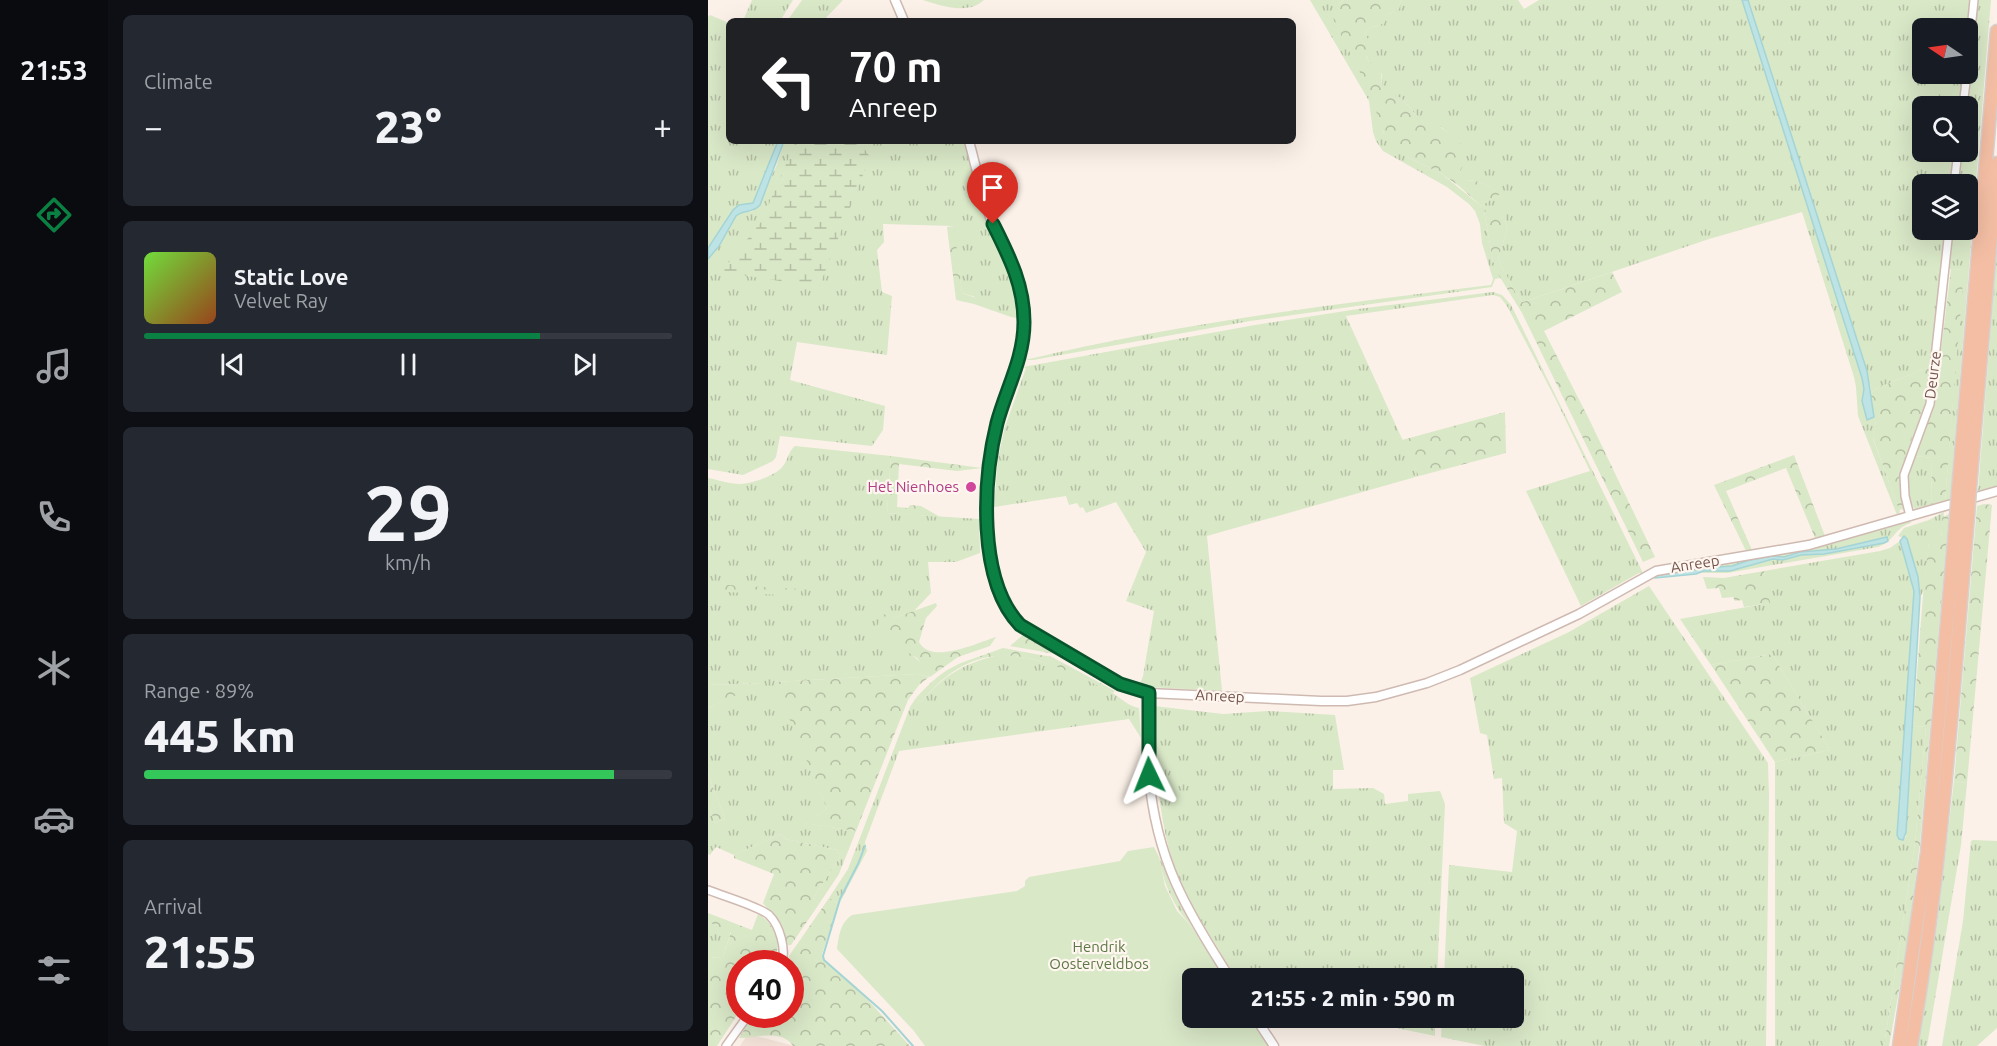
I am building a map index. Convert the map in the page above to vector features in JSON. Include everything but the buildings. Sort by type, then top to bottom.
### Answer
[{"type":"highway","points":[[1911,1046],[1938,854],[1997,32]]},
{"type":"highway","points":[[1964,490],[1997,163]]},
{"type":"highway","points":[[1899,1046],[1930,833],[1962,517]]},
{"type":"street","points":[[895,0],[903,18]]},
{"type":"street","points":[[1972,18],[1974,0]]},
{"type":"street","name":"Anreep","points":[[970,144],[988,211],[1016,270],[1023,304],[1023,341],[1016,373],[998,423],[987,497],[987,537],[997,586],[1008,613],[1020,625],[1120,684],[1149,693],[1321,701],[1347,701],[1389,695],[1460,670],[1579,614],[1656,571],[1809,545],[1997,491]]},
{"type":"street","name":"Deurze","points":[[1910,516],[1905,496],[1904,476],[1930,404],[1948,240]]},
{"type":"street","points":[[1149,693],[1149,775],[1154,812],[1164,855],[1192,920],[1223,968]]},
{"type":"street","points":[[708,890],[769,915],[780,936],[784,950]]},
{"type":"street","points":[[726,1046],[739,1028]]},
{"type":"street","points":[[1262,1028],[1274,1046]]},
{"type":"shaded area","points":[[748,1034],[791,1045],[793,1046],[740,1046]]},
{"type":"green space","points":[[752,0],[793,0],[782,18],[744,18]]},
{"type":"green space","points":[[802,0],[843,0],[826,18],[789,18]]},
{"type":"green space","points":[[923,0],[984,0],[978,5],[955,8]]},
{"type":"green space","points":[[1310,0],[1344,0],[1338,6],[1378,109],[1383,132],[1407,157],[1442,174],[1481,206],[1499,194],[1488,186],[1462,177],[1460,172],[1463,148],[1450,134],[1426,116],[1417,116],[1401,98],[1385,94],[1382,89],[1382,74],[1369,62],[1366,55],[1370,48],[1365,33],[1368,29],[1380,25],[1386,15],[1399,9],[1401,0],[1518,0],[1524,9],[1539,0],[1742,0],[1862,378],[1864,389],[1862,401],[1867,420],[1874,417],[1876,426],[1873,439],[1900,512],[1897,515],[1858,416],[1854,377],[1802,212],[1709,239],[1523,302],[1498,259],[1507,230],[1505,219],[1484,211],[1493,261],[1501,278],[1495,279],[1492,287],[1250,321],[1025,360],[1198,325],[1315,307],[1491,285],[1493,279],[1475,211],[1447,187],[1383,151],[1373,132],[1369,101]]},
{"type":"green space","points":[[1344,0],[1401,0],[1399,9],[1386,15],[1385,23],[1368,29],[1365,33],[1367,38],[1372,40],[1373,46],[1366,56],[1369,62],[1381,67],[1382,89],[1385,93],[1401,98],[1417,116],[1435,119],[1440,123],[1440,127],[1458,136],[1466,155],[1460,172],[1466,180],[1476,181],[1500,194],[1481,206],[1442,174],[1407,157],[1390,145],[1379,123],[1374,100],[1334,21],[1333,16]]},
{"type":"green space","points":[[1748,0],[1972,0],[1969,18],[1912,18],[1912,84],[1963,84],[1961,96],[1912,96],[1912,162],[1955,162],[1953,174],[1912,174],[1912,240],[1946,240],[1928,404],[1910,451],[1903,511],[1899,476],[1929,367],[1875,389],[1871,393]]},
{"type":"green space","points":[[1978,0],[1991,0],[1978,159],[1978,96],[1967,96],[1968,84],[1978,84],[1978,18],[1976,18]]},
{"type":"green space","points":[[710,15],[726,22],[726,144],[777,144],[753,203],[739,205],[733,210],[708,248],[708,17]]},
{"type":"green space","points":[[783,144],[967,144],[1016,285],[1019,316],[1011,317],[974,304],[975,297],[962,293],[953,226],[883,224],[884,242],[877,250],[882,292],[892,296],[887,355],[797,342],[790,380],[885,406],[883,430],[872,446],[780,436],[776,457],[773,461],[743,475],[708,469],[708,259],[719,246],[736,216],[739,213],[753,211],[776,167]]},
{"type":"green space","points":[[795,144],[861,144],[870,157],[819,287],[721,272],[761,222]]},
{"type":"green space","points":[[1960,162],[1978,162],[1977,174],[1958,174]]},
{"type":"green space","points":[[1502,201],[1507,230],[1498,259],[1523,302],[1612,272],[1622,292],[1544,331],[1655,557],[1643,562],[1522,313],[1498,274],[1493,261],[1484,211]]},
{"type":"green space","points":[[954,226],[962,293],[976,298],[974,304],[956,300],[947,227]]},
{"type":"green space","points":[[1952,240],[1971,240],[1950,500],[1945,501],[1963,270],[1948,269]]},
{"type":"green space","points":[[1997,247],[1997,486],[1978,491]]},
{"type":"green space","points":[[1951,269],[1964,270],[1945,500],[1950,500],[1949,510],[1944,512],[1944,501],[1931,505],[1932,458],[1914,456],[1934,407]]},
{"type":"green space","points":[[1493,292],[1502,295],[1511,305],[1642,571],[1581,606],[1526,491],[1590,471],[1507,306],[1500,297],[1493,295],[1346,316],[1419,476],[1207,536],[1222,691],[1148,687],[1140,684],[1154,611],[1126,601],[1146,552],[1116,502],[1086,513],[1077,503],[1069,505],[1066,496],[994,507],[998,458],[1005,427],[1026,368],[1023,367],[1255,325]]},
{"type":"green space","points":[[1929,367],[1925,405],[1902,466],[1900,478],[1903,509],[1899,510],[1873,438],[1876,426],[1870,402],[1871,393],[1875,389]]},
{"type":"green space","points":[[1505,412],[1506,453],[1419,476],[1402,440]]},
{"type":"green space","points":[[795,446],[891,456],[887,513],[979,519],[980,553],[956,562],[928,562],[931,593],[914,611],[894,618],[909,652],[924,666],[930,677],[917,674],[775,682],[827,809],[805,823],[856,831],[839,874],[819,904],[813,898],[840,857],[837,850],[783,838],[781,834],[734,855],[716,847],[710,855],[708,854],[708,804],[715,823],[725,819],[708,774],[708,708],[761,683],[708,685],[708,478],[740,484],[763,478],[780,470]]},
{"type":"green space","points":[[1794,455],[1825,536],[1815,538],[1786,468],[1726,491],[1752,550],[1746,551],[1714,485]]},
{"type":"green space","points":[[891,456],[982,468],[957,471],[899,464],[897,507],[921,506],[940,517],[887,513]]},
{"type":"green space","points":[[1914,456],[1932,458],[1931,505],[1915,509],[1907,491]]},
{"type":"green space","points":[[1992,505],[1967,783],[1954,781],[1977,506]]},
{"type":"green space","points":[[1944,512],[1941,538],[1929,542],[1924,590],[1920,597],[1918,577],[1907,539],[1898,536],[1904,528],[1929,520]]},
{"type":"green space","points":[[1949,514],[1920,843],[1907,947],[1889,1046],[1884,1046],[1915,843],[1926,727],[1913,726],[1929,541],[1941,538],[1943,517]]},
{"type":"green space","points":[[1910,520],[1911,523],[1901,528],[1878,547],[1727,573],[1703,573],[1699,567],[1830,544]]},
{"type":"green space","points":[[1900,541],[1914,591],[1898,835],[1901,840],[1906,837],[1913,726],[1926,727],[1915,843],[1884,1046],[1775,1046],[1775,762],[1830,750],[1772,654],[1711,665],[1680,619],[1769,603],[1764,571],[1880,551]]},
{"type":"green space","points":[[1764,571],[1770,603],[1744,607],[1742,600],[1735,601],[1733,597],[1722,598],[1719,588],[1707,589],[1703,577],[1724,578]]},
{"type":"green space","points":[[708,584],[801,589],[801,596],[708,591]]},
{"type":"green space","points":[[1649,586],[1768,763],[1766,1046],[1484,1046],[1441,1037],[1441,1028],[1524,1028],[1524,968],[1444,968],[1449,865],[1512,872],[1517,831],[1504,823],[1502,778],[1494,779],[1487,735],[1480,733],[1470,678],[1569,632]]},
{"type":"green space","points":[[936,603],[937,606],[926,618],[919,642],[925,649],[944,652],[996,637],[990,646],[958,657],[930,677],[917,658],[874,632],[883,614],[894,618]]},
{"type":"green space","points":[[1024,634],[1055,654],[1010,646]]},
{"type":"green space","points":[[1003,648],[1052,657],[1115,691],[1113,693],[1061,668],[1036,660],[1012,656],[989,657],[966,664],[944,679],[921,702],[916,698],[937,677],[947,671],[965,661]]},
{"type":"green space","points":[[1772,654],[1830,750],[1775,762],[1711,665]]},
{"type":"green space","points":[[999,655],[1028,658],[1071,672],[1139,708],[1141,738],[1129,719],[899,751],[865,842],[867,851],[839,904],[829,898],[848,869],[910,707],[916,698],[921,702],[938,684],[965,666]]},
{"type":"green space","points":[[917,674],[929,677],[919,685],[908,700],[856,831],[804,823],[827,809],[774,682]]},
{"type":"green space","points":[[763,683],[708,708],[708,685]]},
{"type":"green space","points":[[1154,706],[1223,714],[1268,711],[1335,715],[1344,770],[1333,770],[1333,789],[1373,788],[1384,794],[1385,804],[1408,801],[1408,794],[1440,791],[1445,804],[1437,968],[1230,968],[1186,897],[1169,851],[1160,803]]},
{"type":"green space","points":[[708,774],[725,819],[715,823],[708,804]]},
{"type":"green space","points":[[1954,781],[1967,783],[1961,845],[1927,1046],[1917,1046],[1937,925]]},
{"type":"green space","points":[[781,834],[783,838],[790,840],[837,850],[840,857],[813,898],[819,904],[791,945],[788,945],[777,921],[763,903],[774,874],[734,858],[734,855]]},
{"type":"green space","points":[[1971,841],[1997,841],[1997,1028],[1977,1046],[1942,1046],[1963,921]]},
{"type":"green space","name":"Hendrik Oosterveldbos","points":[[1154,847],[1159,857],[1165,886],[1177,911],[1192,927],[1219,968],[1182,968],[1182,1028],[1257,1028],[1268,1046],[925,1046],[914,1031],[837,949],[839,935],[852,915],[1017,891],[1025,886],[1025,881],[1029,877],[1120,861],[1128,851]]},
{"type":"green space","points":[[1159,857],[1192,927],[1170,895]]},
{"type":"green space","points":[[829,898],[839,904],[822,954],[823,959],[856,987],[910,1046],[793,1046],[776,1036],[739,1038],[745,1028],[804,1028],[804,950],[793,950]]},
{"type":"green space","points":[[708,913],[752,930],[758,914],[769,923],[777,942],[777,950],[726,950],[726,1028],[729,1028],[717,1046],[708,1046],[708,958],[723,957],[731,932],[708,922]]},
{"type":"green space","points":[[708,922],[731,931],[723,957],[708,958]]},
{"type":"green space","points":[[1397,1028],[1435,1028],[1435,1036]]},
{"type":"water","points":[[1742,0],[1748,0],[1867,371],[1874,417],[1867,420],[1862,401],[1864,389],[1862,378]]},
{"type":"water","points":[[777,144],[783,144],[760,205],[754,210],[736,216],[719,246],[708,259],[708,248],[733,210],[739,205],[753,203]]},
{"type":"water","points":[[1904,536],[1907,539],[1918,577],[1920,597],[1906,832],[1903,840],[1897,835],[1914,591],[1900,541]]},
{"type":"water","points":[[1887,537],[1888,541],[1884,543],[1824,554],[1801,555],[1783,560],[1773,559],[1730,571],[1704,571],[1696,574],[1655,578],[1652,576],[1732,566],[1750,560],[1773,556],[1784,557],[1800,552],[1836,549]]},
{"type":"waterway","points":[[865,846],[840,899],[823,956],[824,960],[882,1011],[913,1046]]},
{"type":"place","name":"Het Nienhoes","points":[[971,487]]},
{"type":"route","points":[[993,224],[1016,270],[1023,304],[1024,323],[1019,362],[998,423],[987,497],[987,537],[997,586],[1008,613],[1020,625],[1120,684],[1149,693],[1149,775]]}]
